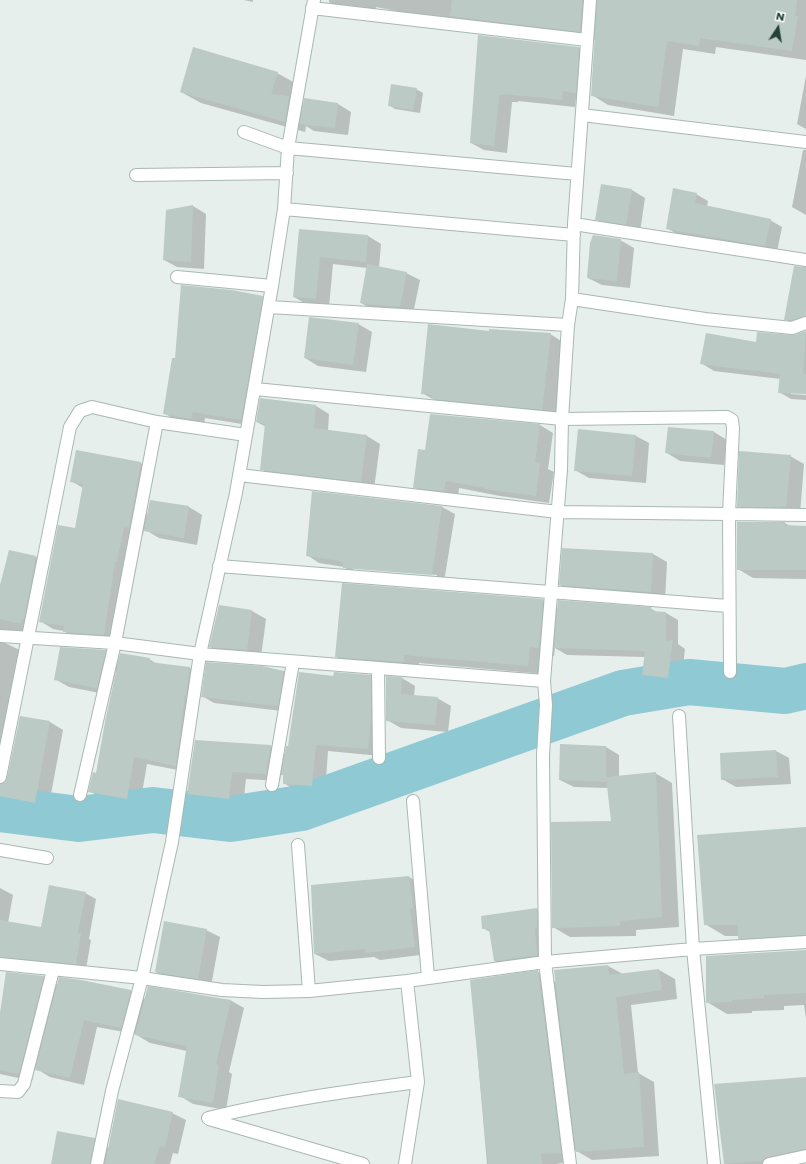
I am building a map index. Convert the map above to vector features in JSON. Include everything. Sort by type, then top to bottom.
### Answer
[{"type":"street","points":[[570,1164],[545,962],[544,756],[546,705],[544,681],[558,512],[568,325],[572,299],[577,174],[590,0]]},
{"type":"street","points":[[96,1164],[112,1091],[142,978],[172,842],[200,654],[239,475],[269,307],[284,209],[288,148],[313,4],[587,40]]},
{"type":"street","points":[[582,116],[806,142]]},
{"type":"street","points":[[244,132],[288,148],[577,174]]},
{"type":"street","points":[[136,175],[287,173]]},
{"type":"street","points":[[284,209],[574,229],[806,260]]},
{"type":"street","points":[[176,277],[272,286]]},
{"type":"street","points":[[572,299],[705,319],[792,328],[806,323]]},
{"type":"street","points":[[269,307],[568,325]]},
{"type":"street","points":[[255,389],[562,419],[727,417],[732,420],[733,428],[729,514],[728,606],[730,672]]},
{"type":"street","points":[[0,777],[70,427],[80,411],[92,407],[157,422],[246,435]]},
{"type":"street","points":[[80,795],[115,643],[157,422]]},
{"type":"street","points":[[239,475],[558,512],[806,515]]},
{"type":"street","points":[[219,566],[728,606]]},
{"type":"street","points":[[0,636],[115,643],[200,654],[544,681]]},
{"type":"street","points":[[272,785],[293,662]]},
{"type":"street","points":[[378,669],[379,758]]},
{"type":"street","points":[[680,716],[693,949],[714,1164]]},
{"type":"street","points":[[413,801],[428,977]]},
{"type":"street","points":[[298,845],[309,991]]},
{"type":"street","points":[[0,850],[47,858]]},
{"type":"street","points":[[0,964],[142,978],[222,990],[264,992],[309,991],[407,981],[545,962],[693,949],[806,942]]},
{"type":"street","points":[[0,1091],[18,1092],[24,1084],[53,970]]},
{"type":"street","points":[[405,1164],[418,1082],[407,981]]},
{"type":"street","points":[[363,1164],[208,1118],[245,1109],[312,1097],[418,1082]]},
{"type":"street","points":[[769,1164],[806,1156]]},
{"type":"building","points":[[452,0],[582,0],[580,32],[450,16]]},
{"type":"building","points":[[597,0],[797,0],[795,16],[798,16],[792,51],[700,38],[699,46],[667,41],[658,107],[591,96]]},
{"type":"building","points":[[478,35],[579,47],[576,93],[563,91],[562,100],[505,94],[499,95],[494,146],[470,143]]},
{"type":"building","points":[[193,47],[278,72],[271,94],[289,96],[285,122],[180,92]]},
{"type":"building","points":[[391,84],[417,88],[413,110],[388,106]]},
{"type":"building","points":[[304,98],[338,103],[335,128],[300,124]]},
{"type":"building","points":[[601,184],[632,189],[626,225],[595,220]]},
{"type":"building","points":[[673,188],[697,193],[695,203],[771,219],[765,246],[666,229]]},
{"type":"building","points":[[193,205],[191,262],[163,260],[166,210]]},
{"type":"building","points":[[299,229],[368,235],[366,262],[320,257],[316,299],[293,297]]},
{"type":"building","points":[[593,235],[621,239],[617,281],[587,278],[590,243]]},
{"type":"building","points":[[367,264],[407,272],[400,307],[360,303]]},
{"type":"building","points":[[794,266],[806,267],[806,316],[791,320],[784,320]]},
{"type":"building","points":[[181,285],[232,290],[263,296],[241,420],[193,412],[191,419],[163,414],[172,358],[175,358]]},
{"type":"building","points":[[309,317],[359,323],[353,365],[304,358]]},
{"type":"building","points":[[428,324],[489,331],[489,329],[551,333],[542,410],[432,399],[432,395],[421,394]]},
{"type":"building","points":[[806,331],[803,373],[806,374],[806,394],[778,393],[780,374],[700,364],[706,333],[756,342],[757,332],[792,335]]},
{"type":"building","points":[[260,398],[316,405],[314,428],[367,435],[361,482],[260,470],[265,424],[256,422]]},
{"type":"building","points":[[430,414],[540,424],[535,462],[540,463],[536,496],[485,489],[446,481],[444,491],[413,488],[418,449],[425,450]]},
{"type":"building","points":[[668,427],[714,431],[711,458],[665,453]]},
{"type":"building","points":[[578,429],[636,435],[632,476],[574,471]]},
{"type":"building","points":[[76,450],[141,462],[129,528],[124,527],[117,562],[115,562],[104,635],[63,632],[64,626],[39,622],[58,525],[75,528],[83,484],[70,482]]},
{"type":"building","points":[[739,451],[791,455],[786,507],[737,507]]},
{"type":"building","points":[[312,491],[442,506],[432,575],[343,568],[343,563],[340,561],[306,556]]},
{"type":"building","points":[[150,500],[189,506],[184,538],[144,531]]},
{"type":"building","points":[[737,522],[785,522],[785,525],[806,526],[806,570],[737,570]]},
{"type":"building","points":[[562,548],[653,553],[651,592],[559,585]]},
{"type":"building","points":[[9,550],[36,556],[24,619],[22,619],[21,624],[0,619],[0,585]]},
{"type":"building","points":[[342,583],[543,599],[539,648],[530,647],[528,666],[404,655],[404,662],[335,657]]},
{"type":"building","points":[[558,600],[651,607],[651,611],[666,612],[666,641],[673,640],[668,678],[642,675],[645,651],[554,648]]},
{"type":"building","points":[[219,605],[252,610],[247,650],[209,647]]},
{"type":"building","points":[[60,647],[106,650],[97,688],[54,680]]},
{"type":"building","points":[[120,653],[150,658],[149,662],[190,667],[176,766],[134,757],[127,799],[88,792],[93,772],[96,773]]},
{"type":"building","points":[[206,662],[262,666],[284,671],[278,706],[201,697]]},
{"type":"building","points":[[299,672],[333,676],[334,672],[371,675],[371,719],[368,749],[316,745],[312,786],[283,784],[283,775],[281,775],[286,746],[288,746]]},
{"type":"building","points":[[386,676],[402,677],[401,694],[438,697],[435,725],[386,721]]},
{"type":"building","points":[[20,716],[50,721],[35,803],[0,796],[0,784],[5,782],[7,778]]},
{"type":"building","points":[[195,740],[271,745],[266,774],[232,772],[229,799],[187,794]]},
{"type":"building","points":[[560,744],[606,746],[606,782],[559,780]]},
{"type":"building","points":[[776,750],[778,777],[721,780],[720,753]]},
{"type":"building","points":[[656,772],[662,917],[620,921],[620,926],[552,928],[551,822],[611,821],[606,777]]},
{"type":"building","points":[[806,827],[806,935],[738,939],[738,925],[704,925],[697,835]]},
{"type":"building","points":[[409,876],[413,908],[410,909],[415,947],[365,953],[365,949],[314,954],[311,885]]},
{"type":"building","points":[[49,885],[86,892],[78,933],[81,933],[76,964],[0,957],[0,920],[41,927]]},
{"type":"building","points":[[537,908],[537,928],[535,928],[537,955],[494,961],[489,929],[482,929],[481,916]]},
{"type":"building","points":[[164,921],[207,929],[198,979],[155,972]]},
{"type":"building","points":[[806,950],[806,993],[764,995],[764,998],[732,1000],[732,1002],[706,1003],[706,956]]},
{"type":"building","points":[[608,965],[609,975],[659,969],[662,990],[616,997],[624,1074],[639,1072],[644,1147],[576,1152],[554,970]]},
{"type":"building","points":[[538,970],[561,1153],[541,1154],[542,1164],[488,1164],[470,980]]},
{"type":"building","points":[[6,972],[44,976],[19,1074],[0,1070],[0,1013]]},
{"type":"building","points":[[59,977],[131,990],[121,1028],[84,1020],[70,1078],[35,1070]]},
{"type":"building","points":[[148,986],[231,1000],[216,1064],[219,1065],[213,1103],[178,1097],[187,1046],[135,1035]]},
{"type":"building","points":[[806,1077],[806,1149],[767,1157],[762,1161],[724,1164],[714,1084]]},
{"type":"building","points":[[118,1099],[173,1112],[165,1147],[160,1146],[154,1164],[105,1164]]},
{"type":"building","points":[[57,1131],[95,1138],[90,1164],[51,1164]]},
{"type":"waterway","points":[[0,809],[79,819],[153,810],[230,819],[301,808],[623,693],[689,682],[785,691],[806,686]]}]
